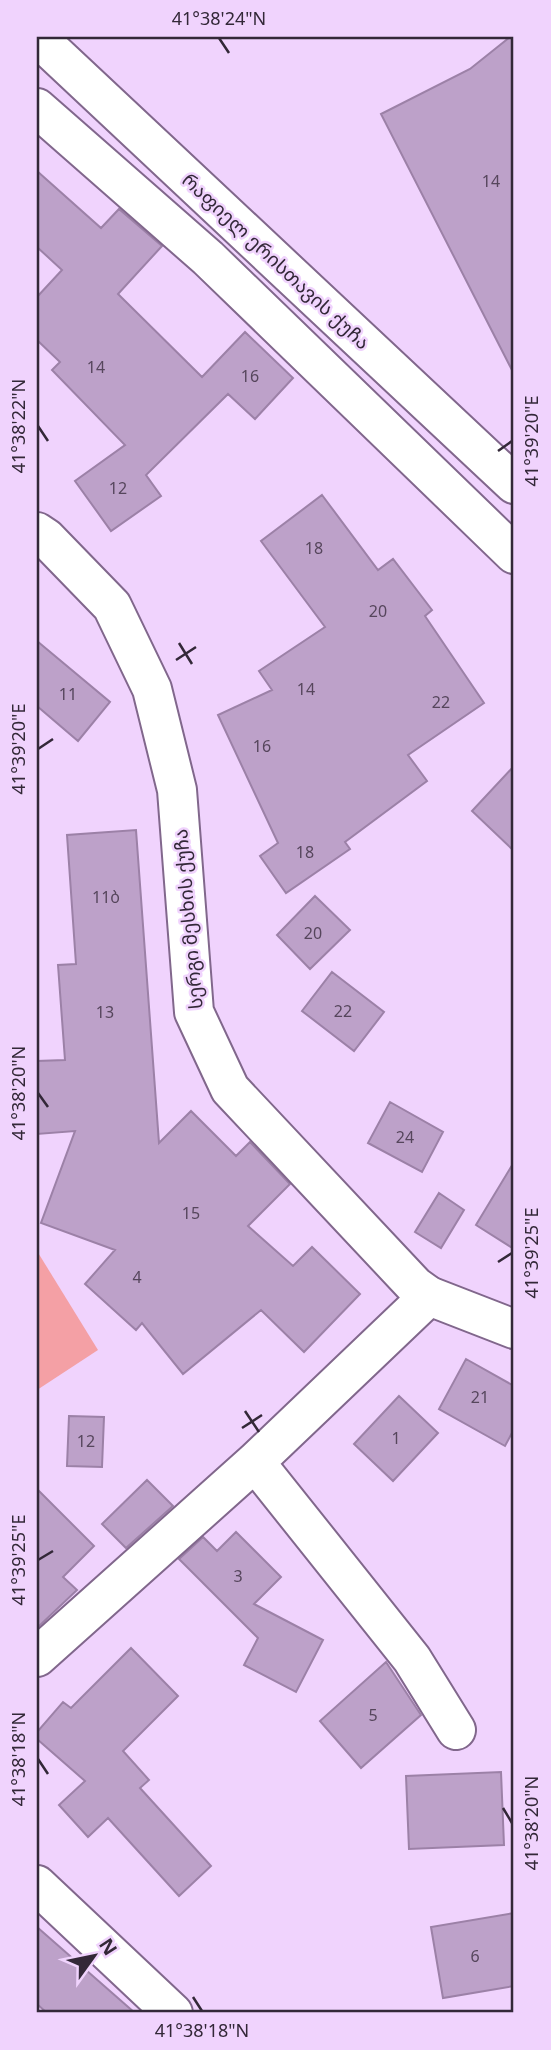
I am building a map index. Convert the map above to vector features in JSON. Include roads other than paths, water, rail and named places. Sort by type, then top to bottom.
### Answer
[{"type":"street","name":"რაფიელ ერისთავის ქუჩა","points":[[37,37],[514,484]]},
{"type":"street","points":[[37,108],[208,258],[514,554]]},
{"type":"street","name":"სერგი მესხის ქუჩა","points":[[37,532],[112,606],[152,689],[177,790],[194,1012],[230,1089],[415,1286],[429,1296],[514,1329]]},
{"type":"street","points":[[37,1657],[255,1462],[429,1296]]},
{"type":"street","points":[[255,1462],[412,1659],[456,1730]]},
{"type":"street","points":[[37,1885],[173,2013]]}]
